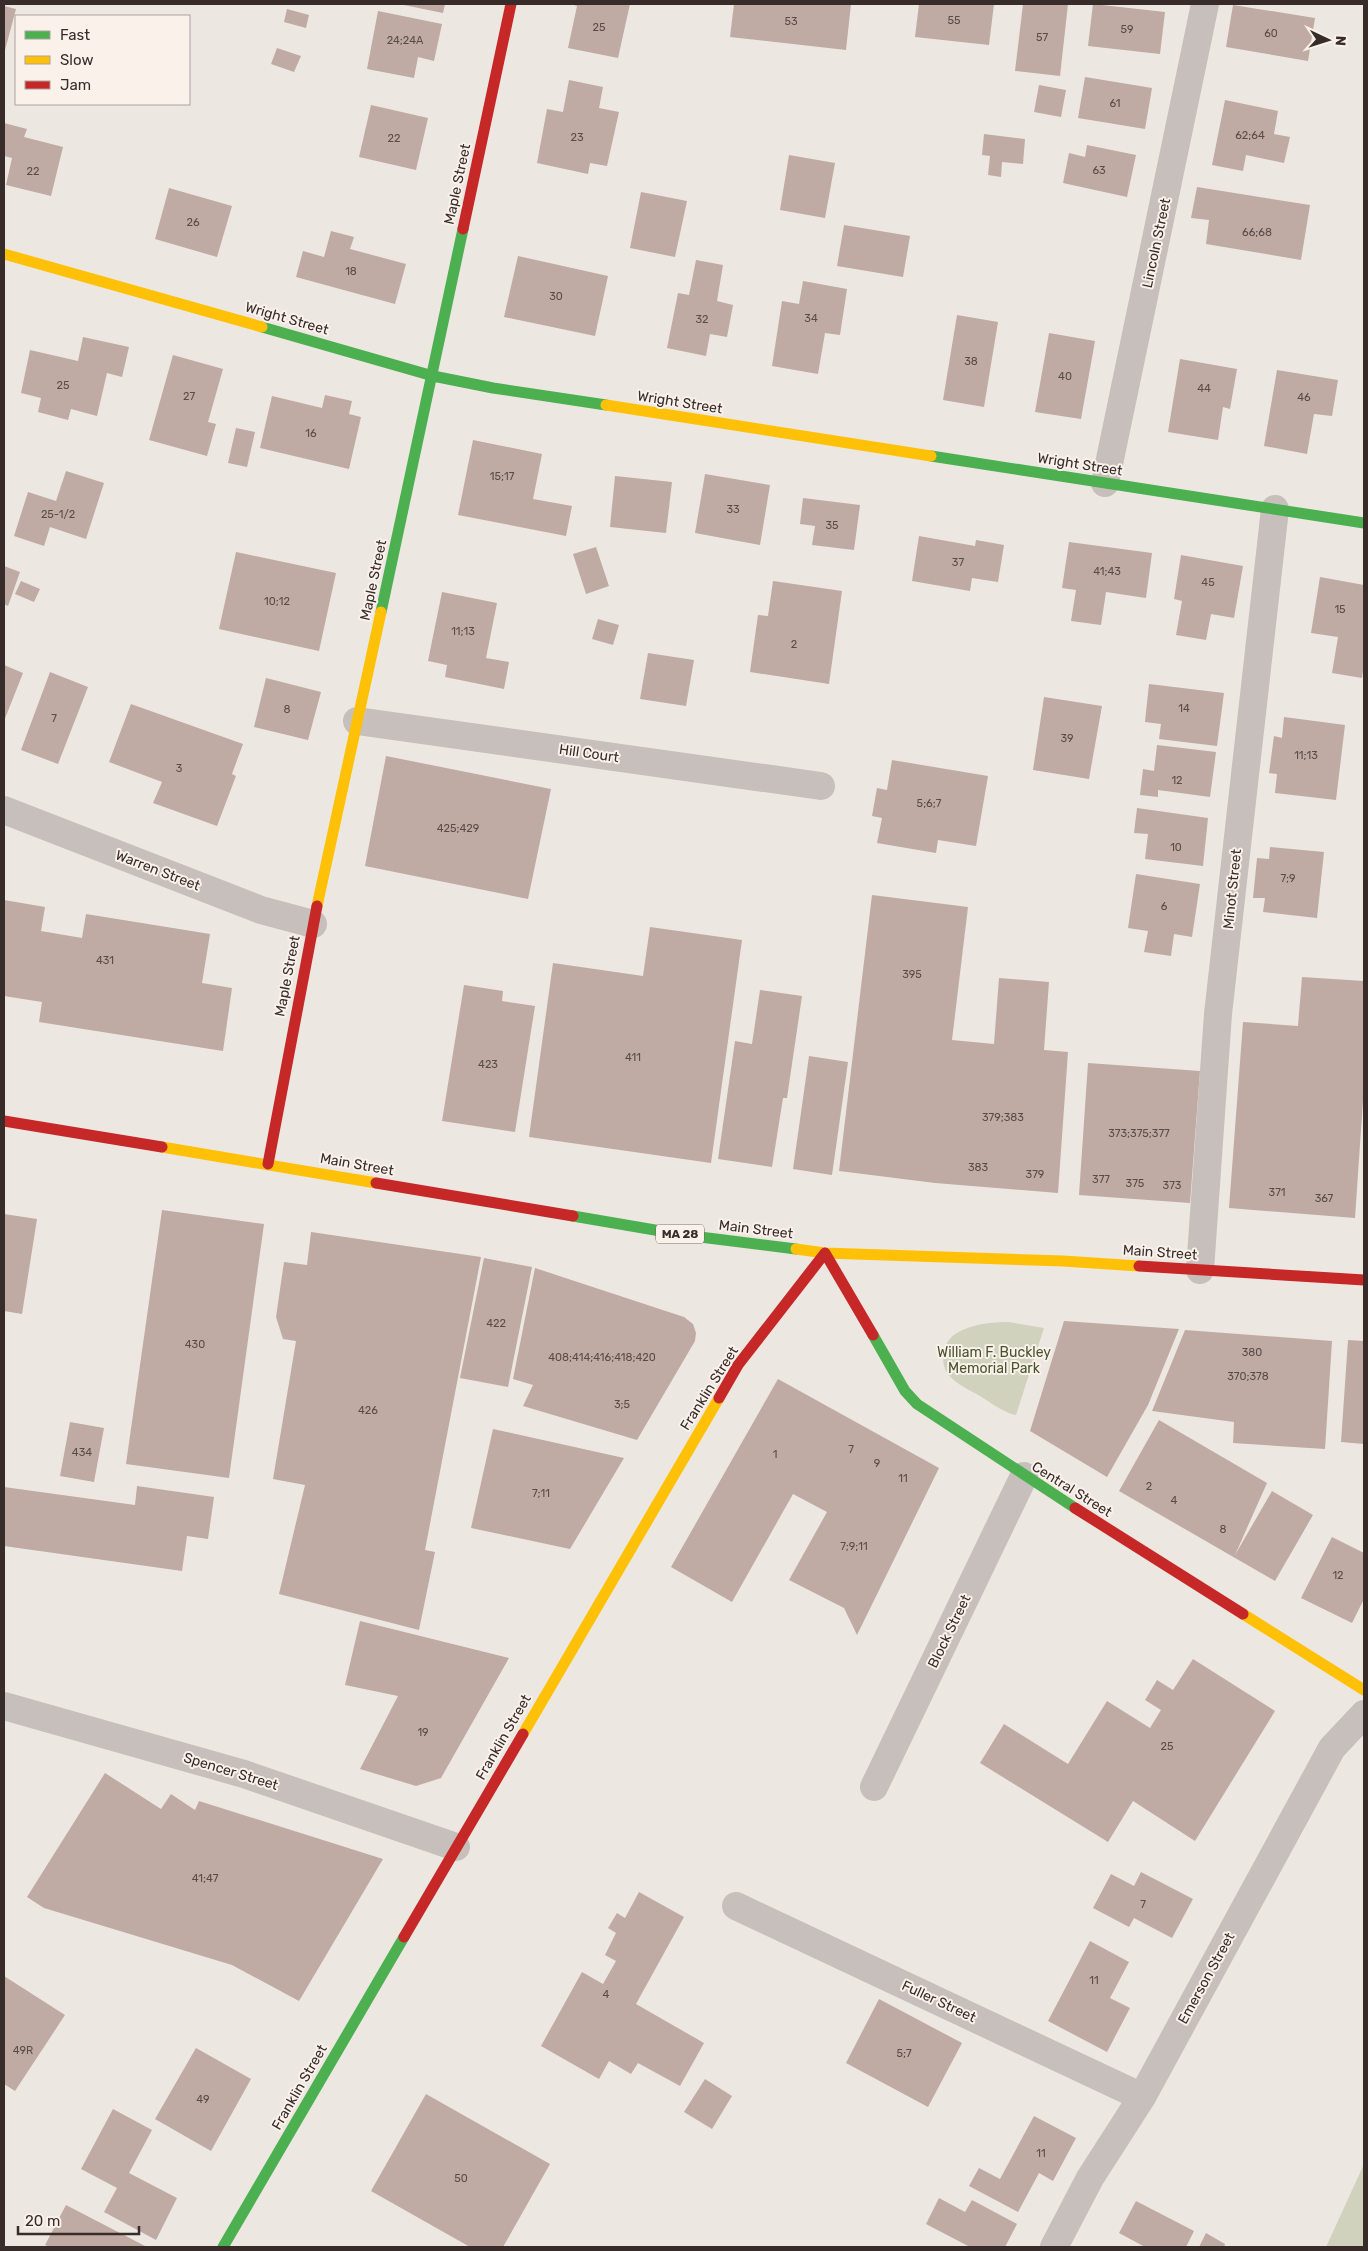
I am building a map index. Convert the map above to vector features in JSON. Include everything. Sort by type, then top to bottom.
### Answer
[{"type":"street","name":"Maple Street","points":[[268,1164],[279,1095],[313,924],[433,376],[511,4]]},
{"type":"street","name":"Lincoln Street","points":[[1105,483],[1205,4]]},
{"type":"street","name":"Wright Street","points":[[4,254],[433,376],[502,390],[1364,523]]},
{"type":"street","name":"Minot Street","points":[[1200,1270],[1218,1014],[1275,508]]},
{"type":"street","name":"Hill Court","points":[[357,721],[821,786]]},
{"type":"street","name":"Warren Street","points":[[4,810],[261,910],[313,924]]},
{"type":"street","name":"Main Street","points":[[4,1121],[684,1235],[824,1252],[933,1258],[1063,1261],[1364,1280]]},
{"type":"street","name":"Central Street","points":[[824,1252],[910,1398],[1024,1476],[1364,1690]]},
{"type":"street","name":"Franklin Street","points":[[223,2247],[738,1364],[824,1252]]},
{"type":"street","name":"Block Street","points":[[874,1786],[1024,1476]]},
{"type":"street","name":"Spencer Street","points":[[4,1706],[244,1774],[456,1847]]},
{"type":"street","name":"Emerson Street","points":[[1054,2247],[1090,2178],[1142,2097],[1332,1748],[1364,1714]]},
{"type":"street","name":"Fuller Street","points":[[736,1906],[1142,2097]]},
{"type":"green space","name":"William F. Buckley Memorial Park","points":[[1009,1322],[1044,1328],[1016,1415],[1003,1410],[955,1381],[947,1372],[943,1361],[945,1346],[959,1332],[979,1325]]},
{"type":"green space","points":[[1364,2164],[1364,2247],[1326,2247]]},
{"type":"building","points":[[399,4],[445,4],[443,13]]},
{"type":"building","points":[[571,4],[630,4],[618,58],[568,48],[577,6]]},
{"type":"building","points":[[734,4],[851,4],[846,50],[730,37]]},
{"type":"building","points":[[919,4],[994,4],[989,45],[915,37]]},
{"type":"building","points":[[1023,4],[1068,4],[1060,76],[1015,71]]},
{"type":"building","points":[[1093,4],[1165,12],[1160,54],[1088,46]]},
{"type":"building","points":[[1233,5],[1315,18],[1308,61],[1226,47]]},
{"type":"building","points":[[4,6],[16,9],[4,54]]},
{"type":"building","points":[[287,9],[309,15],[306,28],[284,22]]},
{"type":"building","points":[[378,11],[442,24],[434,61],[418,57],[414,78],[367,69]]},
{"type":"building","points":[[277,48],[301,56],[294,72],[271,64]]},
{"type":"building","points":[[1085,77],[1152,88],[1145,129],[1078,118]]},
{"type":"building","points":[[569,80],[603,87],[599,108],[619,112],[607,166],[590,163],[588,174],[537,163],[547,109],[563,112]]},
{"type":"building","points":[[1039,85],[1066,90],[1061,117],[1034,112]]},
{"type":"building","points":[[1225,100],[1278,111],[1274,134],[1290,137],[1284,163],[1246,155],[1243,171],[1212,165]]},
{"type":"building","points":[[371,105],[428,118],[416,170],[359,157]]},
{"type":"building","points":[[4,123],[27,129],[24,137],[63,147],[51,196],[6,185],[12,158],[4,156]]},
{"type":"building","points":[[984,134],[1025,139],[1023,164],[1002,162],[1001,177],[988,175],[990,156],[982,155]]},
{"type":"building","points":[[1087,145],[1136,155],[1127,197],[1063,183],[1069,153],[1085,157]]},
{"type":"building","points":[[789,155],[835,163],[825,218],[780,210]]},
{"type":"building","points":[[1197,187],[1310,205],[1301,260],[1206,244],[1209,220],[1191,218]]},
{"type":"building","points":[[169,188],[232,206],[217,257],[155,239]]},
{"type":"building","points":[[641,192],[687,201],[675,257],[630,248]]},
{"type":"building","points":[[844,225],[910,236],[903,277],[837,266]]},
{"type":"building","points":[[331,231],[354,237],[350,249],[406,264],[395,304],[296,277],[303,251],[324,257]]},
{"type":"building","points":[[518,256],[608,276],[595,336],[504,317]]},
{"type":"building","points":[[696,260],[723,265],[717,301],[733,305],[727,337],[710,334],[706,356],[667,348],[678,293],[689,295]]},
{"type":"building","points":[[803,281],[847,289],[840,335],[825,333],[818,374],[772,366],[782,301],[799,304]]},
{"type":"building","points":[[957,315],[998,322],[984,407],[943,400]]},
{"type":"building","points":[[1049,333],[1095,341],[1081,419],[1035,412]]},
{"type":"building","points":[[83,337],[129,347],[122,377],[107,373],[97,416],[71,409],[68,420],[38,412],[41,398],[21,393],[30,350],[78,361]]},
{"type":"building","points":[[173,355],[223,369],[208,422],[216,424],[207,456],[149,440]]},
{"type":"building","points":[[1180,359],[1237,369],[1230,409],[1223,407],[1218,440],[1168,432]]},
{"type":"building","points":[[1277,370],[1338,380],[1332,416],[1314,414],[1307,454],[1264,446]]},
{"type":"building","points":[[325,395],[352,401],[349,414],[361,417],[349,469],[260,448],[272,396],[322,408]]},
{"type":"building","points":[[236,428],[255,432],[247,467],[228,463]]},
{"type":"building","points":[[473,440],[542,454],[533,499],[572,506],[566,536],[458,515]]},
{"type":"building","points":[[66,471],[104,483],[86,539],[50,527],[44,546],[14,536],[28,492],[56,501]]},
{"type":"building","points":[[705,474],[770,485],[760,545],[695,533]]},
{"type":"building","points":[[615,476],[672,482],[666,533],[610,527]]},
{"type":"building","points":[[803,498],[860,505],[854,550],[812,545],[815,526],[800,524]]},
{"type":"building","points":[[919,536],[975,546],[976,540],[1004,545],[998,582],[972,578],[970,591],[912,581]]},
{"type":"building","points":[[1069,542],[1152,553],[1146,598],[1106,592],[1101,625],[1071,621],[1076,590],[1062,588]]},
{"type":"building","points":[[596,547],[609,586],[586,594],[573,554]]},
{"type":"building","points":[[236,552],[336,573],[319,651],[219,629]]},
{"type":"building","points":[[1181,555],[1243,566],[1234,618],[1211,614],[1206,640],[1176,635],[1182,601],[1174,599]]},
{"type":"building","points":[[4,566],[20,572],[8,606],[4,604]]},
{"type":"building","points":[[1320,577],[1364,585],[1364,663],[1362,678],[1332,673],[1338,637],[1311,633]]},
{"type":"building","points":[[21,581],[40,589],[34,602],[15,594]]},
{"type":"building","points":[[773,581],[842,591],[829,684],[750,672],[758,615],[768,616]]},
{"type":"building","points":[[442,592],[497,603],[486,658],[509,662],[504,689],[445,677],[447,665],[428,661]]},
{"type":"building","points":[[598,619],[619,625],[613,645],[592,639]]},
{"type":"building","points":[[648,653],[694,660],[686,706],[640,699]]},
{"type":"building","points":[[4,665],[23,673],[4,721]]},
{"type":"building","points":[[50,672],[88,687],[58,764],[21,750]]},
{"type":"building","points":[[266,678],[321,692],[308,740],[254,727]]},
{"type":"building","points":[[1149,684],[1224,693],[1217,746],[1159,739],[1161,724],[1145,722]]},
{"type":"building","points":[[1044,697],[1102,706],[1089,779],[1033,770]]},
{"type":"building","points":[[131,704],[243,744],[232,774],[236,776],[217,826],[153,803],[162,782],[109,762]]},
{"type":"building","points":[[1284,717],[1345,725],[1336,800],[1275,793],[1277,774],[1269,773],[1274,736],[1282,738]]},
{"type":"building","points":[[1157,745],[1216,752],[1210,797],[1158,790],[1158,797],[1140,795],[1143,769],[1154,771]]},
{"type":"building","points":[[386,756],[551,789],[528,899],[365,866]]},
{"type":"building","points":[[892,760],[988,776],[976,846],[938,840],[936,853],[877,843],[882,818],[872,816],[877,788],[887,790]]},
{"type":"building","points":[[1137,808],[1208,818],[1203,866],[1145,859],[1148,834],[1134,833]]},
{"type":"building","points":[[1270,847],[1324,852],[1317,918],[1263,912],[1265,898],[1253,898],[1257,858],[1269,859]]},
{"type":"building","points":[[1136,874],[1200,884],[1192,937],[1174,934],[1171,956],[1144,952],[1148,931],[1128,928]]},
{"type":"building","points":[[872,895],[968,907],[952,1040],[994,1044],[999,978],[1049,982],[1044,1050],[1068,1052],[1058,1193],[935,1183],[839,1171]]},
{"type":"building","points":[[4,900],[45,907],[41,931],[82,938],[86,914],[210,934],[202,983],[232,988],[223,1051],[39,1022],[42,1002],[4,996]]},
{"type":"building","points":[[650,927],[742,940],[711,1163],[529,1137],[553,963],[643,976]]},
{"type":"building","points":[[1302,977],[1364,981],[1364,1086],[1355,1218],[1229,1208],[1243,1022],[1298,1026]]},
{"type":"building","points":[[464,985],[503,991],[502,1001],[535,1006],[515,1132],[442,1121]]},
{"type":"building","points":[[760,990],[802,996],[787,1098],[783,1098],[772,1167],[718,1159],[735,1041],[752,1044]]},
{"type":"building","points":[[809,1056],[848,1062],[832,1175],[793,1169]]},
{"type":"building","points":[[1088,1063],[1200,1071],[1190,1203],[1079,1195]]},
{"type":"building","points":[[162,1210],[264,1224],[229,1478],[126,1464]]},
{"type":"building","points":[[4,1214],[37,1219],[22,1314],[4,1311]]},
{"type":"building","points":[[311,1232],[481,1257],[425,1550],[435,1552],[419,1630],[279,1594],[305,1485],[273,1479],[296,1341],[283,1339],[276,1317],[284,1262],[307,1265]]},
{"type":"building","points":[[484,1258],[532,1267],[508,1387],[460,1378]]},
{"type":"building","points":[[535,1268],[684,1317],[693,1324],[696,1333],[695,1341],[637,1440],[523,1406],[533,1385],[513,1379]]},
{"type":"building","points":[[1064,1321],[1179,1329],[1148,1405],[1107,1477],[1030,1431]]},
{"type":"building","points":[[1185,1330],[1332,1341],[1325,1449],[1233,1443],[1234,1422],[1152,1411]]},
{"type":"building","points":[[1348,1340],[1364,1341],[1364,1444],[1341,1442]]},
{"type":"building","points":[[778,1379],[939,1468],[857,1635],[844,1608],[789,1580],[827,1512],[793,1494],[732,1602],[671,1567]]},
{"type":"building","points":[[1159,1420],[1267,1483],[1235,1555],[1272,1491],[1313,1515],[1275,1581],[1119,1491]]},
{"type":"building","points":[[70,1422],[104,1428],[94,1482],[60,1476]]},
{"type":"building","points":[[493,1429],[624,1458],[570,1549],[471,1528]]},
{"type":"building","points":[[137,1486],[214,1497],[208,1539],[187,1536],[182,1571],[4,1546],[4,1487],[135,1505]]},
{"type":"building","points":[[1332,1537],[1364,1553],[1364,1599],[1352,1623],[1301,1598]]},
{"type":"building","points":[[360,1621],[509,1658],[441,1778],[416,1786],[360,1769],[398,1696],[345,1685]]},
{"type":"building","points":[[1193,1659],[1275,1711],[1195,1841],[1133,1801],[1108,1842],[980,1763],[1004,1724],[1068,1764],[1107,1701],[1150,1728],[1161,1710],[1145,1700],[1157,1680],[1173,1690]]},
{"type":"building","points":[[105,1773],[161,1809],[171,1794],[195,1810],[199,1801],[383,1859],[299,2001],[232,1965],[44,1908],[27,1897]]},
{"type":"building","points":[[1141,1872],[1193,1899],[1172,1938],[1134,1918],[1129,1927],[1093,1908],[1111,1874],[1134,1886]]},
{"type":"building","points":[[639,1892],[684,1917],[636,2004],[704,2043],[680,2086],[638,2063],[631,2074],[609,2061],[599,2079],[541,2046],[582,1972],[603,1984],[616,1961],[605,1955],[616,1933],[608,1928],[617,1913],[625,1918]]},
{"type":"building","points":[[1090,1941],[1129,1962],[1110,1998],[1130,2008],[1107,2052],[1048,2021]]},
{"type":"building","points":[[4,1976],[65,2015],[15,2091],[4,2084]]},
{"type":"building","points":[[879,1999],[962,2043],[928,2107],[846,2063]]},
{"type":"building","points":[[196,2048],[251,2079],[211,2151],[155,2119]]},
{"type":"building","points":[[705,2079],[732,2096],[712,2129],[684,2112]]},
{"type":"building","points":[[426,2094],[550,2164],[503,2247],[470,2247],[371,2191]]},
{"type":"building","points":[[113,2109],[152,2130],[129,2173],[177,2198],[156,2240],[104,2212],[117,2188],[81,2169]]},
{"type":"building","points":[[1034,2116],[1076,2138],[1053,2181],[1039,2173],[1018,2212],[969,2186],[979,2168],[1000,2179]]},
{"type":"building","points":[[939,2198],[965,2212],[972,2200],[1017,2224],[1005,2247],[970,2247],[926,2224]]},
{"type":"building","points":[[1136,2201],[1194,2231],[1186,2247],[1145,2247],[1119,2233]]},
{"type":"building","points":[[66,2205],[147,2247],[50,2247],[45,2245]]},
{"type":"building","points":[[1206,2233],[1225,2244],[1224,2247],[1199,2247]]},
{"type":"traffic: fast","points":[[381,612],[463,229]]},
{"type":"traffic: fast","points":[[262,327],[433,376],[493,388],[606,405]]},
{"type":"traffic: fast","points":[[931,456],[1364,523]]},
{"type":"traffic: fast","points":[[573,1216],[684,1235],[796,1249]]},
{"type":"traffic: fast","points":[[873,1335],[905,1391],[917,1404],[1075,1508]]},
{"type":"traffic: fast","points":[[223,2247],[404,1937]]},
{"type":"traffic: slow","points":[[4,254],[262,327]]},
{"type":"traffic: slow","points":[[606,405],[931,456]]},
{"type":"traffic: slow","points":[[317,906],[381,612]]},
{"type":"traffic: slow","points":[[162,1147],[376,1183]]},
{"type":"traffic: slow","points":[[796,1249],[825,1253],[1063,1261],[1139,1266]]},
{"type":"traffic: slow","points":[[523,1734],[719,1398]]},
{"type":"traffic: slow","points":[[1243,1614],[1364,1690]]},
{"type":"traffic: jam","points":[[463,229],[511,4]]},
{"type":"traffic: jam","points":[[268,1164],[317,906]]},
{"type":"traffic: jam","points":[[4,1121],[162,1147]]},
{"type":"traffic: jam","points":[[376,1183],[573,1216]]},
{"type":"traffic: jam","points":[[719,1398],[738,1365],[825,1253],[873,1335]]},
{"type":"traffic: jam","points":[[1139,1266],[1364,1280]]},
{"type":"traffic: jam","points":[[1075,1508],[1243,1614]]},
{"type":"traffic: jam","points":[[404,1937],[523,1734]]}]
